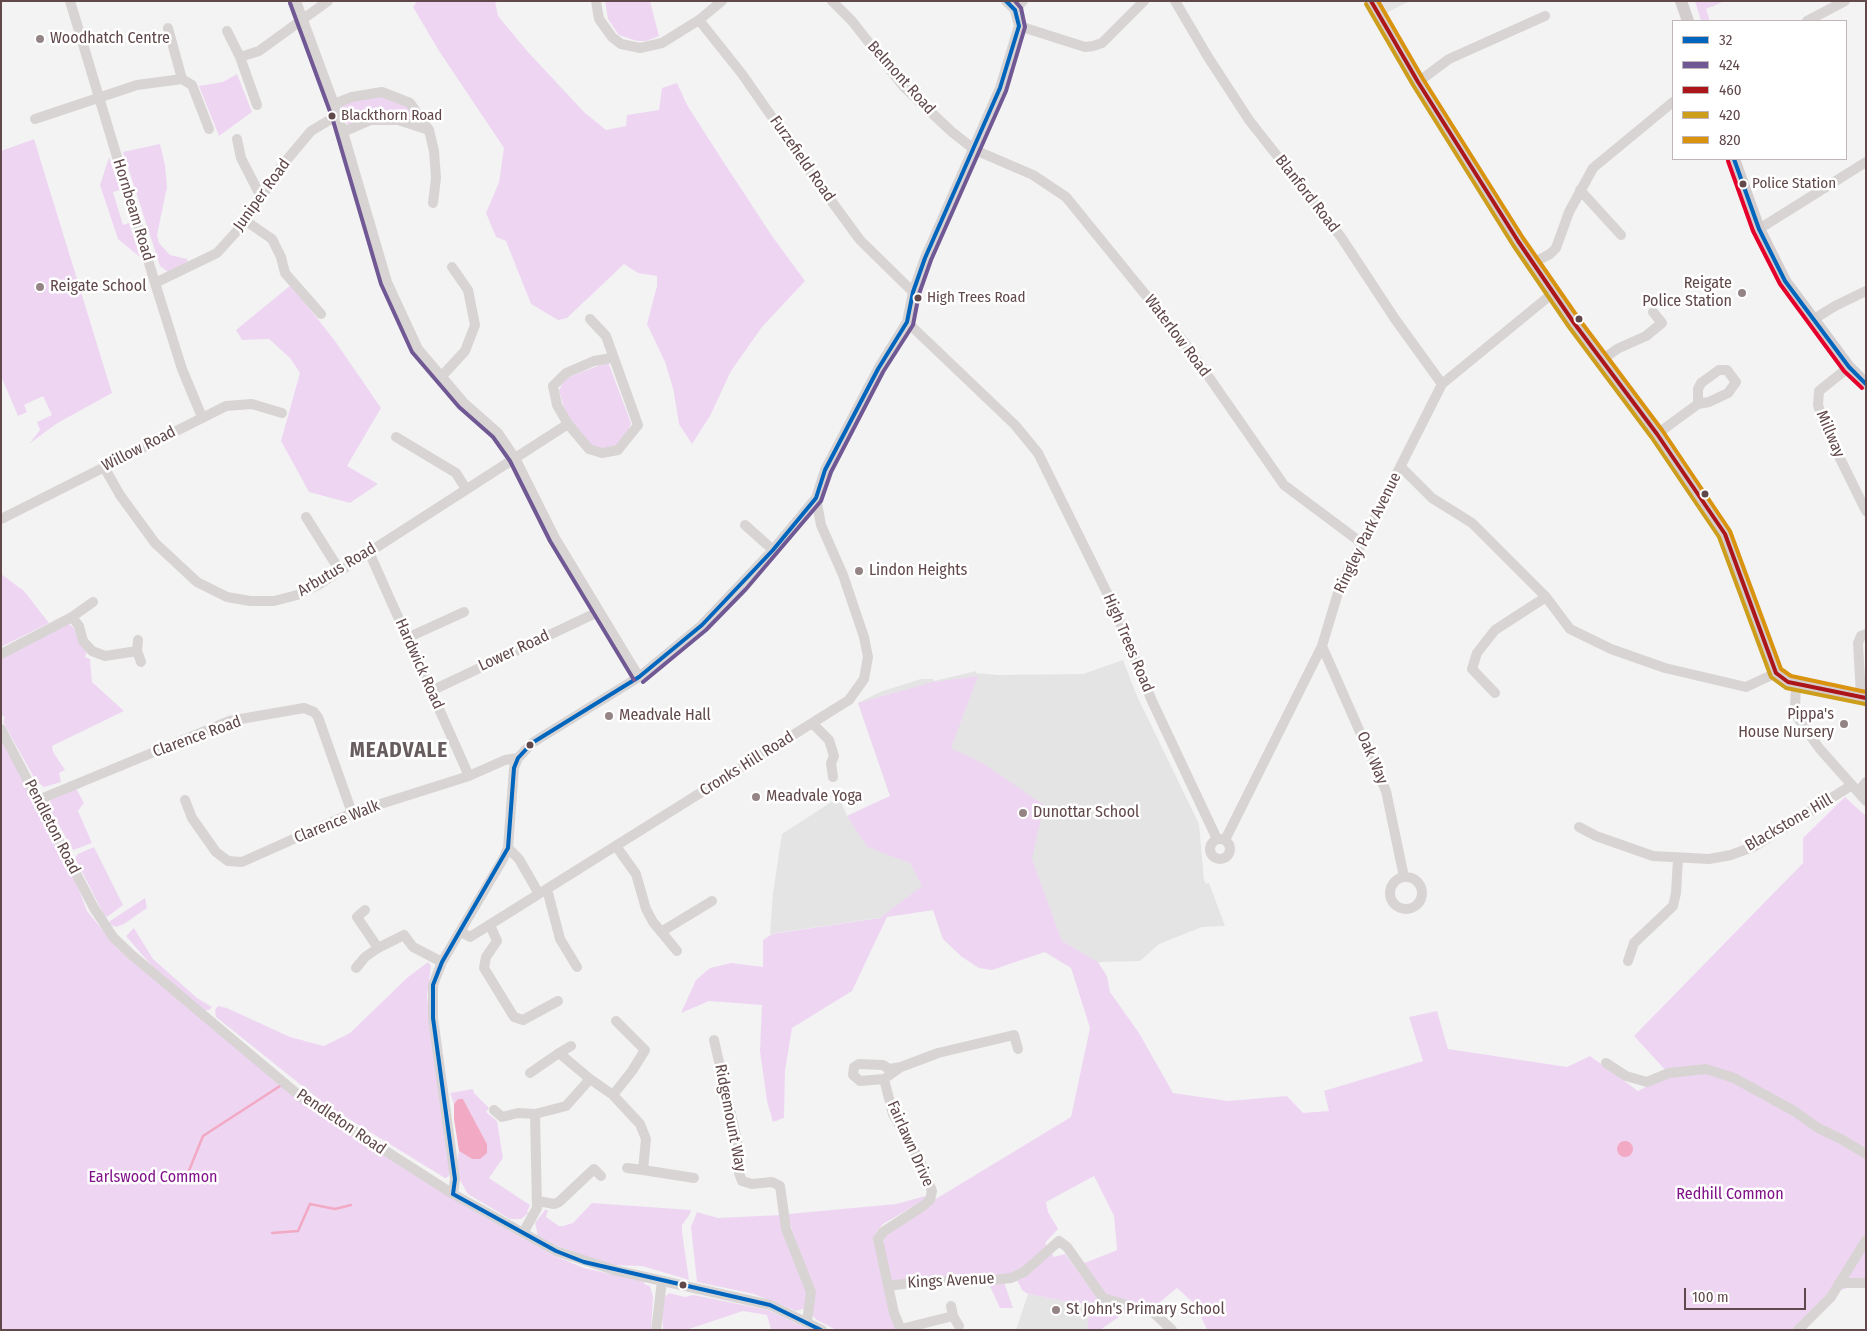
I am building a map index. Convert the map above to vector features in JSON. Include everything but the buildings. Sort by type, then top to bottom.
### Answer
[{"type":"main road","points":[[1371,1],[1418,82],[1533,263],[1657,434],[1725,534],[1776,673],[1781,679],[1796,684],[1863,697]]},
{"type":"main road","points":[[1682,1],[1688,20]]},
{"type":"main road","points":[[1734,160],[1759,228],[1785,281],[1849,367],[1866,384]]},
{"type":"street","points":[[296,1],[338,115],[387,282],[418,349],[464,403],[498,433],[515,458],[548,525],[598,612],[639,677]]},
{"type":"street","points":[[240,57],[259,51],[328,1]]},
{"type":"street","points":[[596,1],[599,18],[604,28],[612,37],[630,47],[650,47],[662,43],[699,20],[722,1]]},
{"type":"street","name":"Belmont Road","points":[[832,1],[852,21],[903,86],[931,113],[975,150]]},
{"type":"street","points":[[452,1194],[455,1179],[432,1003],[433,985],[442,962],[508,848],[514,768],[518,758],[532,743],[639,677],[702,625],[773,550],[816,498],[825,470],[878,369],[907,322],[913,292],[928,250],[975,150],[1008,67],[1019,26],[1015,10],[1006,1]]},
{"type":"street","points":[[1015,10],[1023,1]]},
{"type":"street","points":[[1019,26],[1085,46],[1093,46],[1102,43],[1144,1]]},
{"type":"street","name":"Blanford Road","points":[[1175,1],[1208,57],[1249,120],[1341,237],[1395,319],[1442,384]]},
{"type":"street","points":[[1809,20],[1845,1]]},
{"type":"street","name":"Hornbeam Road","points":[[72,2],[155,283],[182,369],[202,417]]},
{"type":"street","points":[[1418,82],[1449,59],[1545,16]]},
{"type":"street","name":"Furzefield Road","points":[[699,20],[742,74],[860,240],[913,292]]},
{"type":"street","points":[[168,28],[182,79]]},
{"type":"street","points":[[227,31],[240,57],[257,105]]},
{"type":"street","points":[[35,119],[137,85],[182,79],[192,85],[209,129]]},
{"type":"street","points":[[334,104],[352,96],[382,92],[410,103],[429,130],[434,152],[436,178],[434,203]]},
{"type":"street","points":[[1533,263],[1550,254],[1556,248],[1569,212],[1593,168],[1672,103]]},
{"type":"street","name":"Juniper Road","points":[[155,283],[217,253],[246,221],[280,168],[311,131],[338,115]]},
{"type":"street","points":[[343,132],[371,120],[398,120],[429,130]]},
{"type":"street","points":[[237,139],[241,158],[261,198]]},
{"type":"street","name":"Waterlow Road","points":[[975,150],[1032,175],[1066,197],[1188,347],[1284,485],[1363,544]]},
{"type":"street","points":[[1759,228],[1866,162]]},
{"type":"street","points":[[1580,190],[1621,235]]},
{"type":"street","points":[[246,221],[272,239],[286,273],[321,314]]},
{"type":"street","points":[[441,377],[465,351],[475,325],[468,290],[452,268]]},
{"type":"street","points":[[1814,319],[1866,291]]},
{"type":"street","name":"Ringley Park Avenue","points":[[1221,840],[1322,646],[1340,586],[1363,544],[1442,384],[1553,293]]},
{"type":"street","points":[[1602,360],[1617,349],[1646,336],[1662,323],[1653,312]]},
{"type":"street","points":[[590,319],[606,336],[612,358],[638,425],[618,450],[602,453],[589,449],[568,424],[557,405],[553,386],[566,373],[594,361],[612,358]]},
{"type":"street","name":"High Trees Road","points":[[907,322],[1015,425],[1038,453],[1113,606],[1152,701],[1221,840]]},
{"type":"street","name":"Millway","points":[[1849,367],[1819,391],[1818,405],[1825,428],[1866,511]]},
{"type":"street","name":"Willow Road","points":[[1,519],[226,406],[252,404],[282,413]]},
{"type":"street","points":[[1657,434],[1698,404]]},
{"type":"street","name":"Arbutus Road","points":[[104,467],[137,520],[188,576],[217,593],[250,601],[274,601],[308,591],[568,424]]},
{"type":"street","points":[[396,438],[456,473],[466,489]]},
{"type":"street","points":[[1400,467],[1432,498],[1472,523],[1546,596],[1570,629],[1611,649],[1665,668],[1746,687],[1776,673]]},
{"type":"street","name":"Cronks Hill Road","points":[[461,932],[470,937],[849,700],[864,679],[868,657],[864,638],[843,576],[821,525],[816,498]]},
{"type":"street","points":[[306,517],[340,571]]},
{"type":"street","points":[[745,525],[773,550]]},
{"type":"street","name":"Hardwick Road","points":[[369,552],[469,776]]},
{"type":"street","points":[[1495,693],[1472,669],[1477,653],[1495,630],[1546,596]]},
{"type":"street","points":[[1,654],[72,617],[93,602]]},
{"type":"street","points":[[407,638],[464,612]]},
{"type":"street","name":"Lower Road","points":[[431,691],[598,612]]},
{"type":"street","points":[[72,617],[79,626],[83,641],[92,651],[105,656],[139,657],[138,640]]},
{"type":"street","points":[[1863,697],[1858,643],[1860,636],[1866,634]]},
{"type":"street","name":"Oak Way","points":[[1322,646],[1386,791],[1404,877]]},
{"type":"street","points":[[1796,684],[1795,710],[1798,718],[1819,748],[1866,800]]},
{"type":"street","name":"Clarence Road","points":[[38,800],[229,721],[304,708],[314,712],[318,717],[352,813]]},
{"type":"street","points":[[813,724],[829,740],[834,756],[831,763],[833,777]]},
{"type":"street","name":"Pendleton Road","points":[[1,729],[94,908],[120,944],[301,1097],[452,1194],[556,1251],[584,1262],[763,1304],[822,1330]]},
{"type":"street","name":"Clarence Walk","points":[[185,800],[192,818],[216,852],[224,859],[237,863],[246,861],[352,813],[469,776],[505,760],[518,758]]},
{"type":"street","name":"Blackstone Hill","points":[[1579,827],[1624,847],[1653,856],[1678,859],[1709,859],[1731,855],[1755,846],[1866,782]]},
{"type":"street","points":[[616,846],[636,874],[646,909],[661,932],[677,951]]},
{"type":"street","points":[[508,848],[543,892],[560,939],[577,967]]},
{"type":"street","points":[[1628,961],[1634,943],[1673,906],[1676,893],[1678,859]]},
{"type":"street","points":[[661,932],[712,901]]},
{"type":"street","points":[[365,910],[356,917],[378,948]]},
{"type":"street","points":[[490,925],[497,940],[486,957],[484,968],[514,1017],[523,1020],[558,1001]]},
{"type":"street","points":[[356,968],[365,957],[378,948],[404,935],[414,947],[442,962]]},
{"type":"street","points":[[613,1095],[632,1071],[645,1050],[616,1021]]},
{"type":"street","name":"Fairlawn Drive","points":[[901,1067],[889,1068],[883,1065],[866,1064],[854,1067],[853,1075],[860,1081],[884,1078],[901,1067],[938,1053],[1014,1032],[1018,1049]]},
{"type":"street","name":"Ridgemount Way","points":[[714,1040],[738,1145],[739,1173],[742,1181],[752,1184],[772,1182],[780,1186],[784,1221],[811,1292],[807,1322]]},
{"type":"street","points":[[530,1073],[559,1052],[572,1046]]},
{"type":"street","points":[[559,1052],[590,1080],[613,1095],[634,1116],[643,1131],[646,1148],[643,1170]]},
{"type":"street","points":[[1606,1063],[1626,1076],[1647,1082],[1668,1073],[1706,1069],[1734,1078],[1866,1154]]},
{"type":"street","name":"Fairlawn Drive","points":[[884,1078],[893,1114],[920,1161],[932,1191],[930,1200],[883,1232],[878,1239],[894,1312],[901,1329]]},
{"type":"street","points":[[494,1110],[502,1116],[518,1113],[535,1114],[566,1106],[590,1080]]},
{"type":"street","points":[[523,1233],[534,1215],[538,1201],[535,1114]]},
{"type":"street","points":[[627,1168],[694,1178]]},
{"type":"street","points":[[538,1201],[554,1204],[559,1202],[594,1169]]},
{"type":"street","points":[[1798,1330],[1831,1297],[1866,1240]]},
{"type":"street","name":"Kings Avenue","points":[[889,1286],[922,1281],[984,1281],[1011,1278],[1024,1272],[1059,1241],[1067,1247],[1103,1298],[1154,1313],[1172,1330]]},
{"type":"street","points":[[656,1330],[662,1281]]},
{"type":"street","points":[[1839,1283],[1866,1283]]},
{"type":"street","points":[[901,1329],[952,1311],[959,1326]]},
{"type":"shaded area","points":[[1380,1],[1410,1],[1386,13]]},
{"type":"shaded area","name":"Dunottar School","points":[[1123,660],[1136,694],[1199,824],[1204,880],[1206,884],[1209,883],[1225,926],[1202,927],[1159,944],[1140,961],[1098,962],[1071,968],[1045,952],[979,968],[960,955],[943,939],[933,910],[770,934],[773,893],[782,834],[839,797],[847,816],[890,796],[858,703],[880,692],[921,679],[933,679],[934,681],[976,671],[976,673],[998,675],[1083,674]]},
{"type":"shaded area","points":[[458,1099],[463,1099],[487,1144],[487,1153],[480,1159],[472,1159],[459,1151],[454,1119],[454,1104]]},
{"type":"shaded area","points":[[1625,1141],[1633,1149],[1625,1157],[1617,1149]]},
{"type":"shaded area","name":"St John's Primary School","points":[[1028,1294],[1090,1306],[1087,1330],[1016,1330]]},
{"type":"green space","points":[[417,1],[495,1],[498,16],[528,52],[584,112],[606,130],[626,126],[627,115],[659,110],[662,88],[677,83],[687,105],[719,155],[772,236],[805,281],[762,327],[731,371],[710,416],[692,444],[679,424],[673,388],[665,362],[647,324],[657,286],[657,276],[638,273],[624,264],[567,318],[558,320],[531,304],[506,241],[496,237],[486,213],[499,182],[504,148],[439,51],[413,7]]},
{"type":"green space","points":[[605,1],[650,1],[659,36],[646,41],[637,41],[619,35],[608,19]]},
{"type":"green space","points":[[1695,1],[1725,1],[1706,9],[1710,20],[1701,20]]},
{"type":"green space","points":[[237,74],[252,112],[219,136],[199,86],[223,82]]},
{"type":"green space","points":[[381,94],[408,105],[425,127],[399,119],[349,128],[338,105]]},
{"type":"green space","name":"Reigate School","points":[[34,139],[112,393],[56,424],[29,444],[40,430],[37,422],[52,415],[43,396],[24,405],[27,412],[18,416],[1,376],[1,151]]},
{"type":"green space","points":[[160,144],[165,165],[167,187],[157,235],[159,243],[170,255],[187,259],[188,263],[168,272],[160,266],[123,152]]},
{"type":"green space","points":[[109,157],[120,190],[113,192],[123,225],[129,223],[140,257],[118,239],[100,185]]},
{"type":"green space","points":[[291,285],[335,341],[381,408],[347,466],[378,484],[350,503],[309,492],[281,441],[300,373],[290,358],[269,339],[242,340],[236,330]]},
{"type":"green space","points":[[608,362],[631,423],[626,436],[618,445],[598,449],[591,446],[566,414],[559,391],[564,379]]},
{"type":"green space","points":[[1,574],[24,591],[49,623],[1,647]]},
{"type":"green space","points":[[69,624],[74,628],[82,647],[87,651],[85,657],[90,659],[92,682],[124,711],[52,746],[53,752],[65,770],[59,773],[61,782],[44,787],[36,781],[3,722],[5,718],[1,714],[1,656]]},
{"type":"green space","name":"Redhill Common","points":[[978,676],[951,748],[984,764],[1044,805],[1032,859],[1062,941],[1098,962],[1107,976],[1110,992],[1139,1033],[1173,1093],[1228,1101],[1287,1096],[1303,1113],[1329,1111],[1324,1091],[1423,1061],[1409,1017],[1437,1011],[1448,1049],[1567,1067],[1590,1056],[1638,1091],[1669,1074],[1634,1036],[1803,863],[1803,838],[1845,797],[1866,816],[1866,1281],[1830,1294],[1792,1330],[1207,1330],[1196,1305],[1177,1288],[1153,1308],[1106,1295],[1082,1264],[1117,1250],[1114,1216],[1094,1176],[1046,1202],[1048,1212],[1058,1229],[1045,1243],[1054,1257],[1065,1254],[1095,1294],[1129,1310],[1100,1330],[1087,1330],[1090,1306],[1028,1294],[1022,1290],[1015,1276],[1003,1279],[1013,1308],[1000,1308],[986,1278],[967,1276],[921,1277],[892,1282],[883,1247],[888,1231],[934,1200],[1071,1117],[1090,1028],[1071,968],[1045,952],[992,970],[979,968],[962,957],[943,939],[933,910],[887,917],[852,991],[792,1028],[785,1071],[784,1118],[773,1122],[767,1101],[760,1051],[762,1005],[709,1001],[681,1013],[696,980],[710,968],[731,963],[763,967],[763,940],[772,934],[880,918],[922,886],[910,863],[867,847],[847,816],[890,796],[858,703],[933,682]]},
{"type":"green space","name":"Earlswood Common","points":[[1,734],[75,879],[87,911],[117,948],[239,1050],[467,1207],[555,1256],[584,1268],[645,1282],[644,1284],[650,1286],[653,1297],[651,1330],[1,1330]]},
{"type":"green space","points":[[76,788],[84,803],[78,811],[92,843],[73,850],[49,808],[49,803],[51,798]]},
{"type":"green space","points":[[94,847],[123,905],[107,917],[104,915],[75,858],[78,854]]},
{"type":"green space","points":[[145,898],[147,908],[124,924],[116,927],[109,924],[110,921]]},
{"type":"green space","points":[[134,928],[153,959],[197,998],[212,1007],[209,1010],[203,1010],[151,965],[126,936]]},
{"type":"green space","points":[[428,962],[431,966],[427,996],[450,1171],[448,1177],[445,1178],[326,1105],[216,1017],[215,1010],[218,1006],[227,1008],[290,1037],[324,1046],[350,1033],[408,977]]},
{"type":"green space","points":[[473,1089],[474,1093],[489,1108],[486,1112],[497,1121],[503,1158],[489,1178],[530,1205],[527,1212],[529,1213],[521,1219],[510,1219],[468,1194],[460,1180],[457,1161],[459,1151],[472,1159],[480,1159],[487,1144],[463,1099],[458,1099],[454,1104],[450,1093]]},
{"type":"green space","points":[[925,1196],[921,1202],[883,1224],[873,1239],[898,1330],[836,1330],[817,1320],[813,1316],[788,1214],[896,1204]]},
{"type":"green space","points":[[592,1203],[691,1210],[682,1225],[689,1280],[642,1266],[609,1265],[555,1245],[538,1236],[535,1223],[545,1210],[548,1210],[546,1217],[559,1226],[563,1226],[573,1223]]},
{"type":"green space","points":[[697,1212],[718,1218],[780,1215],[807,1294],[806,1308],[796,1311],[754,1294],[697,1282],[691,1227]]},
{"type":"green space","points":[[669,1293],[685,1297],[694,1295],[768,1310],[810,1330],[771,1330],[767,1315],[743,1311],[686,1330],[663,1330],[662,1309],[665,1297]]},
{"type":"waterway","points":[[186,1178],[203,1136],[280,1086]]},
{"type":"waterway","points":[[272,1233],[298,1231],[310,1204],[335,1209],[351,1205]]},
{"type":"transit line","name":"32","points":[[453,1194],[455,1179],[433,1018],[433,985],[442,962],[508,848],[514,768],[518,758],[532,743],[639,677],[702,625],[773,550],[816,498],[825,470],[878,369],[907,322],[913,292],[925,258],[1000,88],[1019,26],[1015,10],[1006,1]]},
{"type":"transit line","name":"424","points":[[643,682],[706,630],[746,589],[821,501],[831,472],[883,372],[913,325],[919,294],[931,260],[1006,91],[1025,27],[1021,8],[1015,1]]},
{"type":"transit line","name":"460","points":[[1371,1],[1418,82],[1518,241],[1574,323],[1657,434],[1725,534],[1776,673],[1788,682],[1866,698]]},
{"type":"transit line","name":"820","points":[[1378,1],[1423,79],[1523,238],[1579,319],[1662,430],[1730,531],[1781,669],[1791,676],[1866,692]]},
{"type":"transit line","name":"424","points":[[290,3],[332,117],[381,284],[412,352],[459,407],[493,437],[510,461],[550,541],[634,680]]},
{"type":"transit line","name":"420","points":[[1366,4],[1413,85],[1513,245],[1569,327],[1652,438],[1719,537],[1771,677],[1786,688],[1865,704]]},
{"type":"transit line","name":"32","points":[[1734,160],[1759,229],[1785,281],[1849,367],[1866,384]]},
{"type":"transit line","points":[[1728,161],[1753,231],[1780,284],[1844,371],[1862,388]]},
{"type":"transit line","name":"32","points":[[453,1194],[556,1251],[584,1262],[770,1305],[821,1330]]},
{"type":"place","name":"Woodhatch Centre","points":[[40,39]]},
{"type":"place","name":"Blackthorn Road","points":[[332,116]]},
{"type":"place","name":"Police Station","points":[[1743,184]]},
{"type":"place","name":"Reigate School","points":[[40,287]]},
{"type":"place","name":"Reigate Police Station","points":[[1742,293]]},
{"type":"place","name":"High Trees Road","points":[[918,298]]},
{"type":"place","name":"Lindon Heights","points":[[859,571]]},
{"type":"place","name":"Meadvale Hall","points":[[609,716]]},
{"type":"place","name":"Pippa's House Nursery","points":[[1844,724]]},
{"type":"place","name":"Meadvale Yoga","points":[[756,797]]},
{"type":"place","name":"Dunottar School","points":[[1023,813]]},
{"type":"place","name":"St John's Primary School","points":[[1056,1310]]},
{"type":"district","name":"MEADVALE","points":[[399,751]]}]
